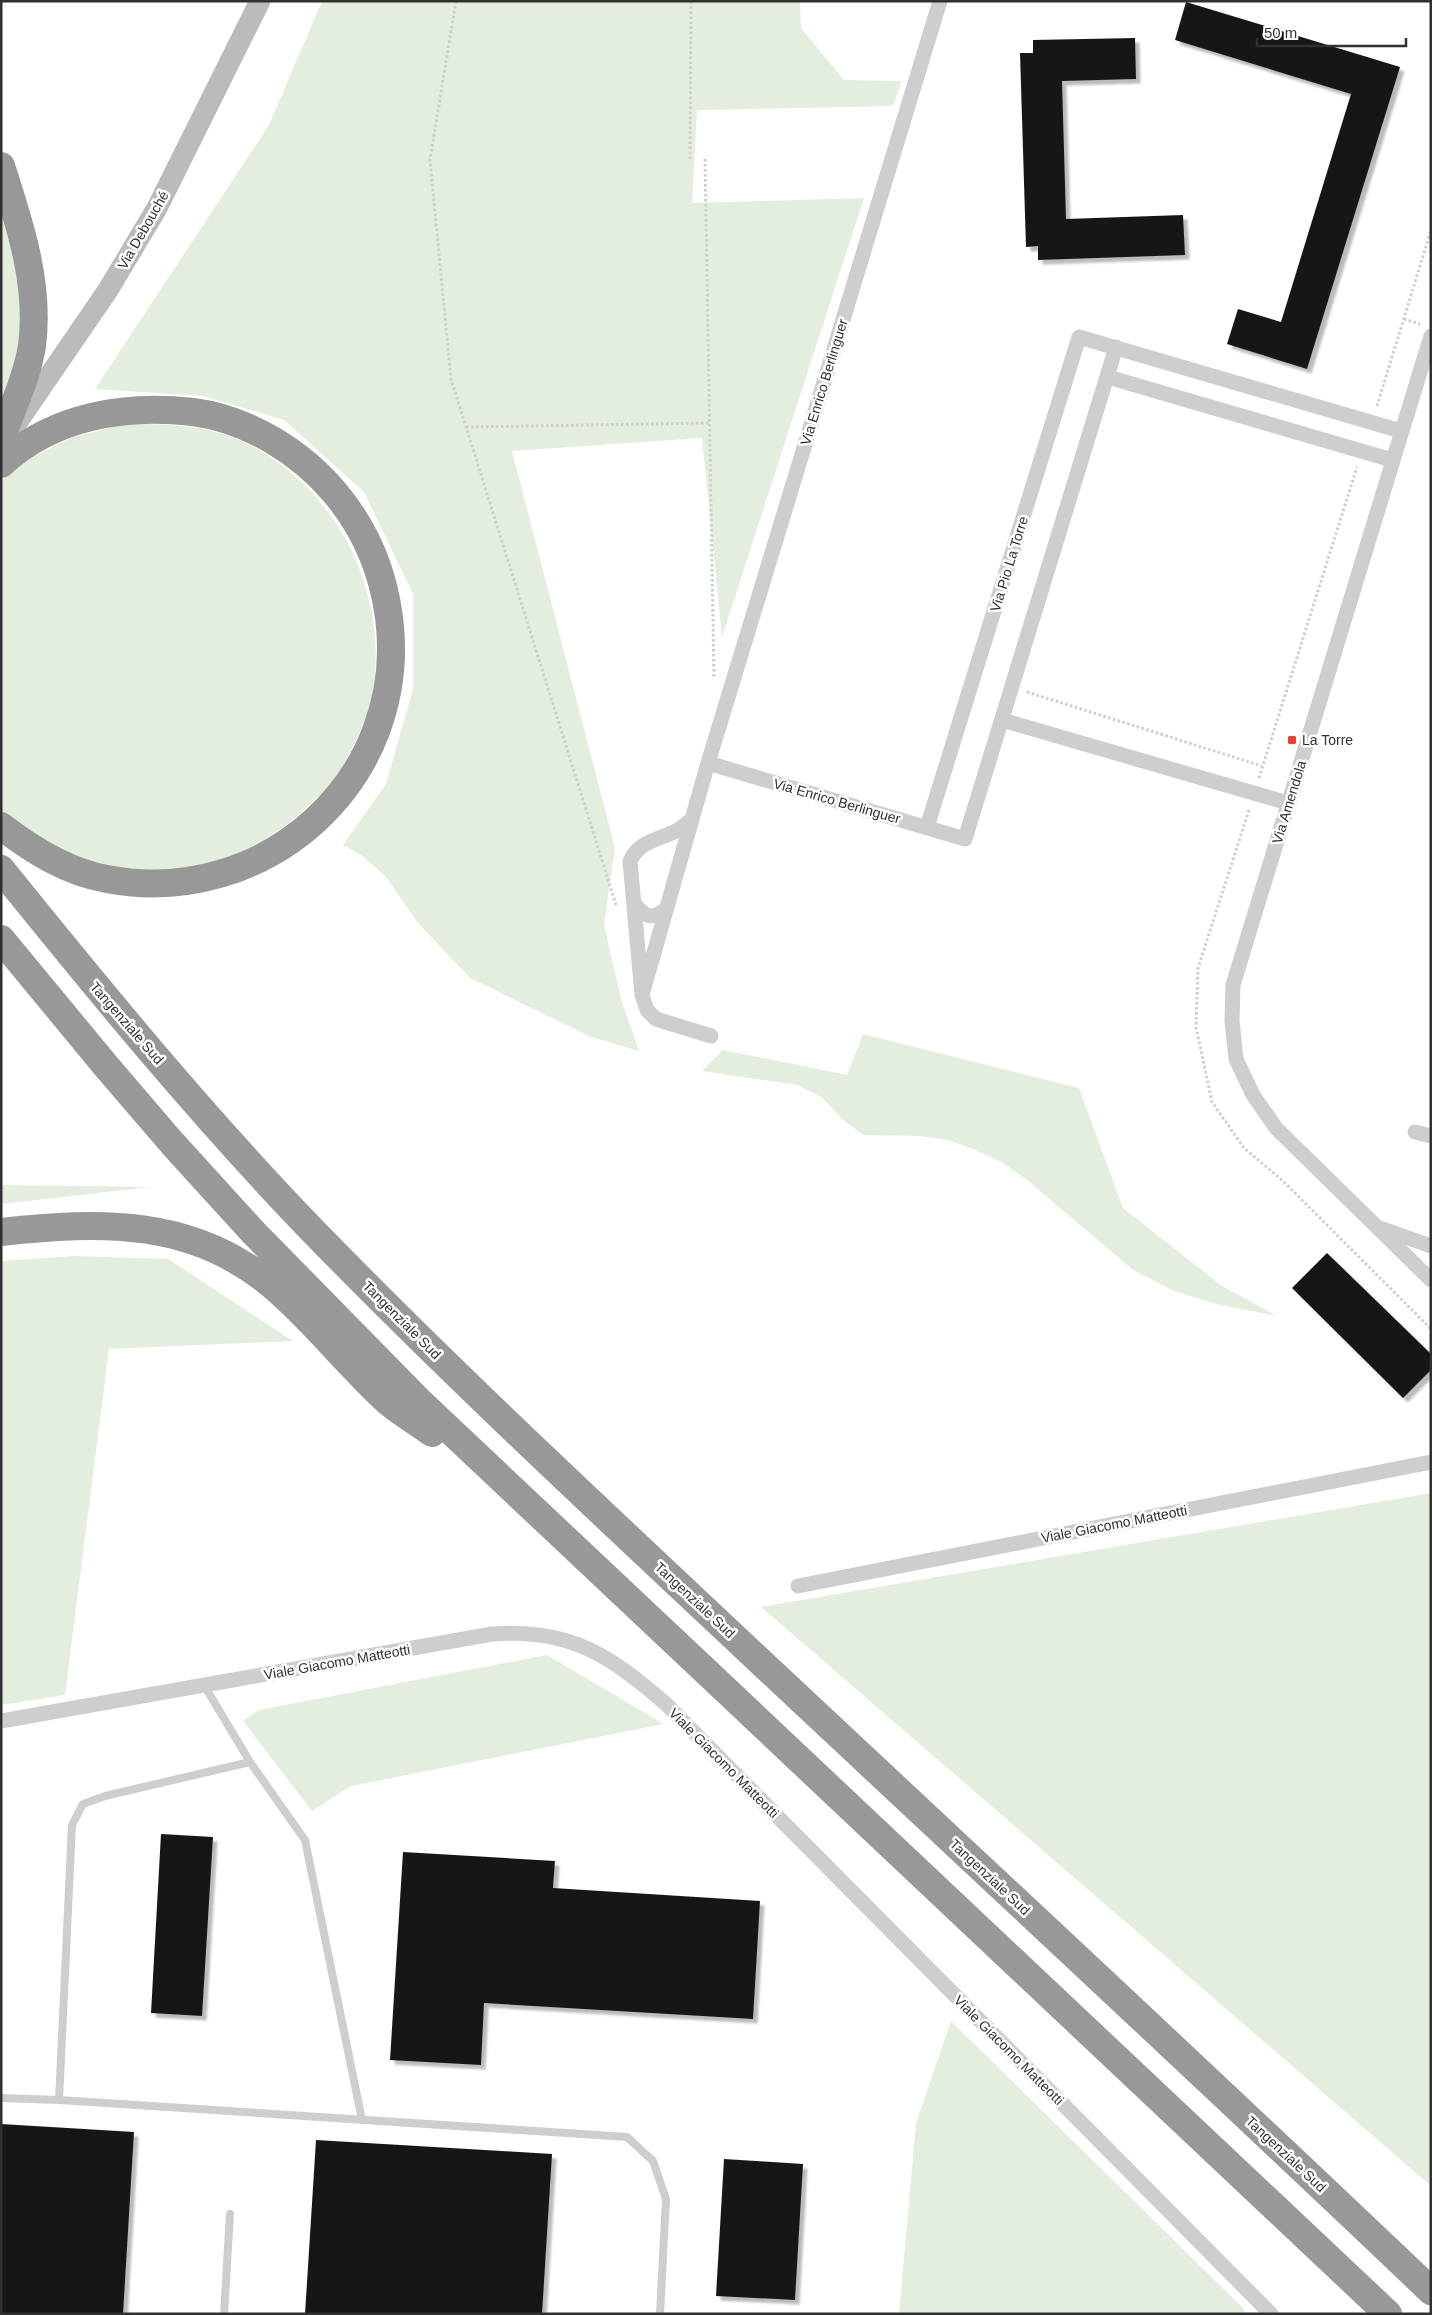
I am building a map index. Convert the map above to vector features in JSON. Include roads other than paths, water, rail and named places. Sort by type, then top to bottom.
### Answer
[{"type":"highway","points":[[1,166],[28,258],[33,292],[32,348],[1,438]]},
{"type":"highway","points":[[1,464],[32,439],[59,426],[128,410],[168,409],[204,414],[246,428],[270,439],[302,461],[326,482],[346,507],[378,569],[386,601],[390,631],[390,664],[386,697],[364,756],[349,784],[331,807],[305,830],[253,862],[223,874],[189,883],[153,884],[106,879],[66,867],[26,846],[1,826]]},
{"type":"highway","name":"Tangenziale Sud","points":[[1,869],[180,1085],[308,1226],[400,1319],[622,1532],[1431,2291]]},
{"type":"highway","points":[[1,939],[106,1066],[254,1233],[335,1318],[508,1487],[1388,2314]]},
{"type":"highway","points":[[1,1232],[56,1226],[99,1225],[141,1228],[178,1235],[212,1247],[274,1287],[387,1401],[508,1487]]},
{"type":"main road","name":"Via Debouché","points":[[1,445],[108,290],[157,208],[260,1]]},
{"type":"street","name":"Via Enrico Berlinguer","points":[[642,995],[729,692],[940,1]]},
{"type":"street","name":"Via Amendola","points":[[1431,336],[1428,354],[1392,460],[1233,985],[1232,1021],[1236,1059],[1253,1094],[1276,1128],[1431,1280]]},
{"type":"street","name":"Via Pio La Torre","points":[[927,828],[1080,337],[1401,431]]},
{"type":"street","points":[[1116,348],[1002,720],[1288,803]]},
{"type":"street","points":[[1108,377],[1392,460]]},
{"type":"street","name":"Via Enrico Berlinguer","points":[[708,763],[965,839],[1002,720]]},
{"type":"street","points":[[692,819],[678,830],[634,850],[630,861],[642,995],[647,1010],[656,1019],[712,1036]]},
{"type":"street","points":[[634,903],[642,914],[650,916],[660,914],[667,908]]},
{"type":"street","points":[[1415,1132],[1431,1136]]},
{"type":"street","name":"Via Amendola","points":[[1376,1227],[1431,1246]]},
{"type":"street","name":"Viale Giacomo Matteotti","points":[[798,1586],[1431,1462]]},
{"type":"street","name":"Viale Giacomo Matteotti","points":[[1,1721],[492,1634],[521,1632],[549,1635],[608,1658],[635,1677],[673,1711],[1271,2314]]},
{"type":"lane","points":[[204,1685],[250,1762],[305,1840],[362,2120]]},
{"type":"lane","points":[[59,2100],[72,1825],[83,1804],[105,1796],[250,1762]]},
{"type":"lane","points":[[1,2098],[59,2100],[627,2137],[653,2161],[666,2199],[660,2314]]},
{"type":"lane","points":[[224,2314],[230,2214]]},
{"type":"place","name":"La Torre","points":[[1292,740]]}]
